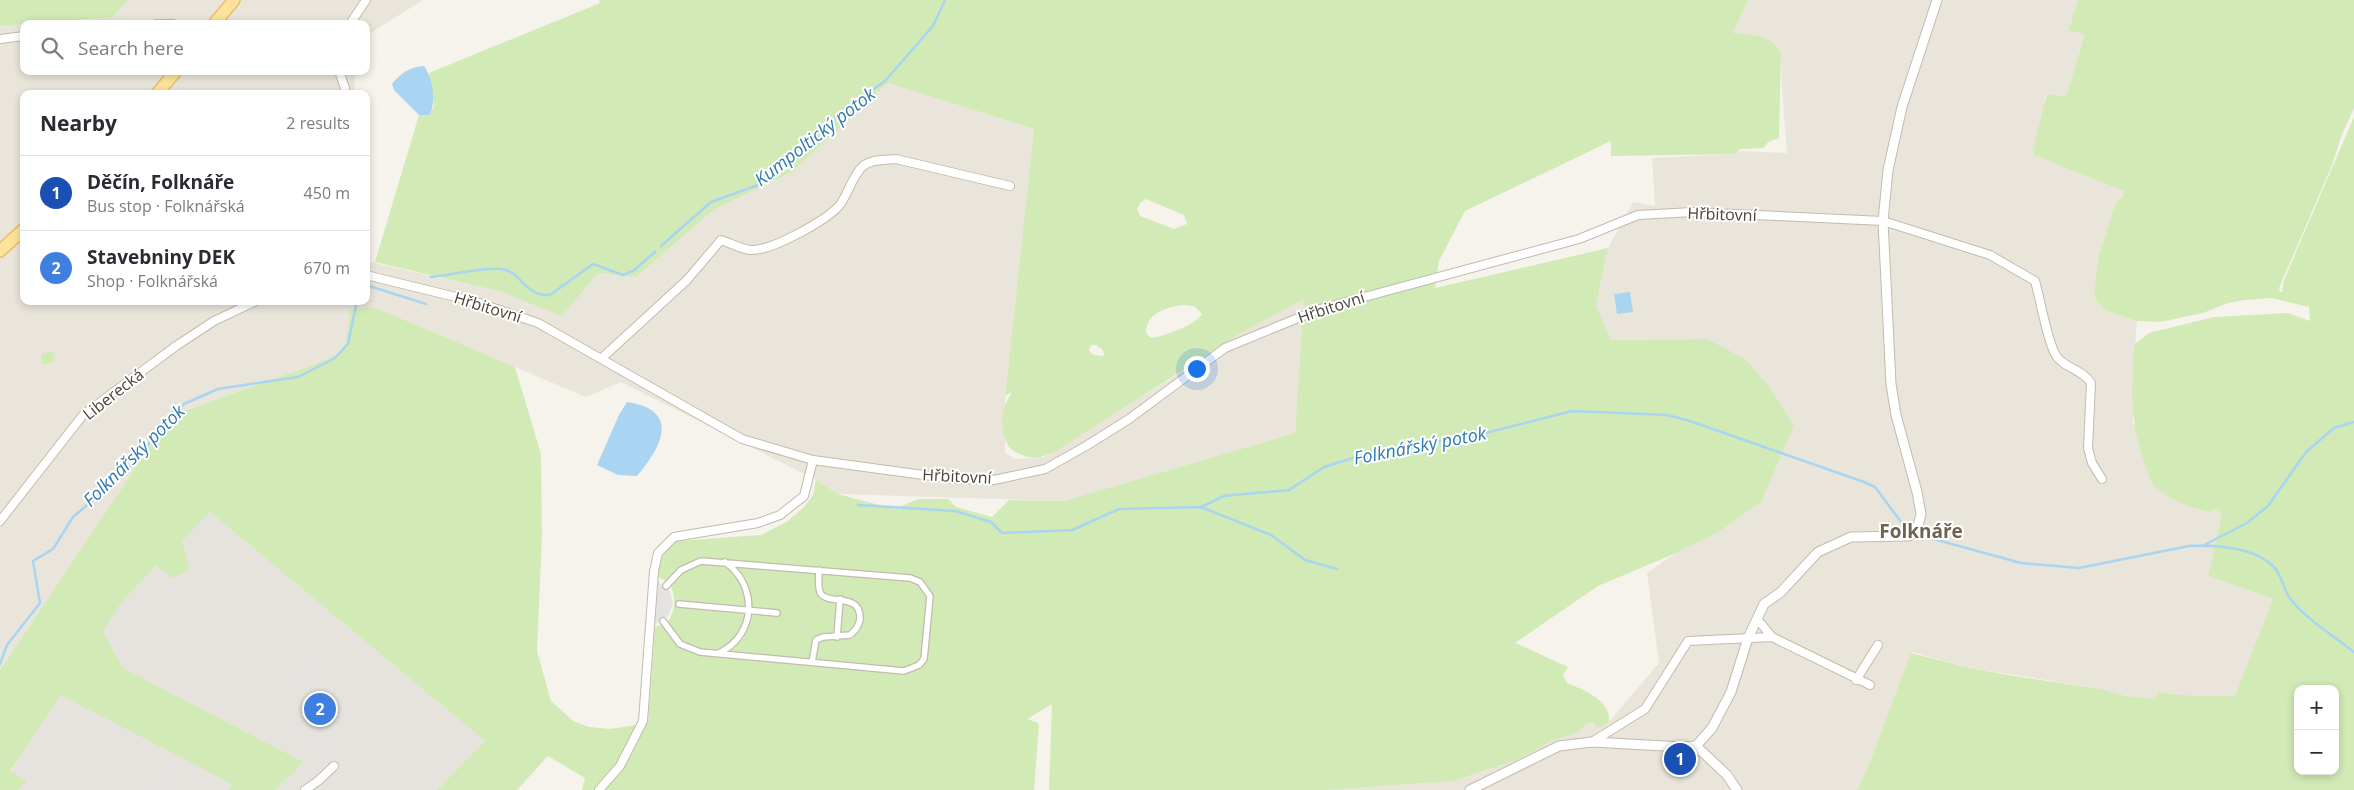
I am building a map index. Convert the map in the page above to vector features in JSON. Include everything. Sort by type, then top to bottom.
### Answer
[{"type":"main road","points":[[217,20],[234,0]]},
{"type":"main road","points":[[160,90],[170,75]]},
{"type":"main road","points":[[0,251],[20,234]]},
{"type":"street","points":[[353,20],[366,0]]},
{"type":"street","points":[[1470,790],[1559,746],[1592,742],[1696,746],[1702,742],[1712,728],[1731,692],[1748,638],[1764,604],[1781,592],[1818,552],[1851,537],[1909,536],[1918,526],[1921,514],[1917,492],[1896,415],[1891,384],[1883,221],[1888,170],[1902,107],[1938,0]]},
{"type":"street","points":[[0,39],[20,36]]},
{"type":"street","points":[[340,75],[345,90]]},
{"type":"street","points":[[602,358],[688,280],[721,240],[750,250],[763,249],[786,239],[828,216],[840,205],[863,166],[877,160],[896,159],[1010,186]]},
{"type":"street","name":"Hřbitovní","points":[[370,276],[476,302],[538,322],[742,439],[813,460],[953,479],[994,480],[1045,469],[1129,419],[1225,348],[1320,309],[1579,239],[1638,215],[1693,212],[1883,221],[1990,255],[2035,281],[2050,342],[2057,358],[2086,376],[2091,383],[2088,448],[2092,463],[2102,479]]},
{"type":"street","name":"Liberecká","points":[[0,521],[82,415],[206,326],[248,305]]},
{"type":"street","points":[[599,790],[620,766],[643,721],[654,571],[658,553],[674,537],[758,523],[780,515],[804,496],[813,460]]},
{"type":"street","points":[[663,621],[673,637],[688,649],[718,654],[904,671],[912,668],[924,659],[930,596],[920,582],[910,578],[701,561],[680,570],[666,586]]},
{"type":"street","points":[[718,654],[728,648],[740,636],[746,626],[749,610],[749,598],[744,583],[735,570],[724,562]]},
{"type":"street","points":[[812,662],[816,640],[823,637],[850,635],[854,632],[860,620],[858,610],[853,604],[840,599],[825,597],[821,594],[818,582],[819,570]]},
{"type":"street","points":[[837,637],[840,599]]},
{"type":"street","points":[[679,604],[776,613]]},
{"type":"street","points":[[1758,620],[1772,637],[1856,680],[1870,685]]},
{"type":"street","points":[[1592,742],[1645,708],[1688,640],[1772,637]]},
{"type":"street","points":[[1856,680],[1878,645]]},
{"type":"street","points":[[1696,746],[1727,775],[1737,790]]},
{"type":"street","points":[[305,790],[334,766]]},
{"type":"shaded area","points":[[128,0],[423,0],[370,33],[370,20],[79,20],[113,17]]},
{"type":"shaded area","points":[[1748,0],[2078,0],[2068,31],[2084,35],[2066,97],[2048,94],[2045,97],[2045,110],[2033,150],[2034,154],[2124,191],[2115,204],[2098,259],[2094,294],[2096,300],[2106,311],[2137,321],[2133,373],[2133,424],[2198,510],[2208,512],[2213,509],[2222,513],[2208,576],[2273,599],[2236,696],[2176,695],[2159,692],[2154,699],[2126,696],[2101,689],[1966,667],[1912,652],[1870,762],[1857,790],[1325,790],[1453,781],[1520,759],[1551,741],[1577,733],[1587,723],[1607,724],[1659,663],[1647,573],[1676,553],[1717,533],[1761,502],[1707,339],[1611,340],[1596,305],[1608,248],[1633,202],[1655,206],[1652,158],[1734,154],[1742,151],[1787,153],[1781,53],[1779,48],[1768,39],[1733,33]]},
{"type":"shaded area","points":[[20,24],[20,75],[355,75],[354,90],[20,90],[20,305],[370,305],[370,262],[502,292],[562,315],[598,273],[636,277],[715,209],[792,172],[888,83],[1034,129],[1005,396],[1005,453],[1016,459],[1044,457],[1241,333],[1305,298],[1295,433],[1064,501],[838,494],[816,480],[621,382],[586,397],[374,307],[350,310],[346,343],[337,354],[313,365],[170,416],[0,670],[0,26]]},
{"type":"shaded area","points":[[210,512],[485,741],[437,790],[275,790],[304,762],[123,668],[103,631],[121,603],[156,565]]},
{"type":"shaded area","points":[[657,581],[670,591],[673,603],[668,616],[654,625]]},
{"type":"shaded area","points":[[312,652],[319,658],[320,664],[296,691],[291,686],[290,679]]},
{"type":"shaded area","points":[[61,694],[233,784],[228,790],[18,790],[26,781],[10,772]]},
{"type":"shaded area","points":[[354,696],[359,700],[319,750],[292,729],[296,723],[319,741]]},
{"type":"shaded area","points":[[169,763],[179,770],[165,790],[150,790]]},
{"type":"green space","points":[[0,0],[128,0],[113,17],[75,20],[20,20],[20,24],[0,26]]},
{"type":"green space","points":[[599,0],[1748,0],[1733,33],[1754,35],[1767,39],[1781,53],[1779,138],[1768,142],[1764,148],[1740,149],[1735,154],[1611,156],[1611,141],[1465,211],[1439,261],[1435,288],[1608,248],[1596,305],[1611,340],[1707,339],[1745,359],[1770,388],[1794,426],[1761,502],[1717,533],[1676,553],[1598,586],[1515,643],[1568,667],[1563,675],[1567,683],[1588,693],[1601,702],[1606,708],[1609,722],[1600,727],[1596,727],[1594,723],[1587,723],[1577,733],[1551,741],[1520,759],[1453,781],[1325,790],[1049,790],[1052,704],[1027,719],[1039,725],[1034,790],[582,790],[585,778],[548,756],[517,790],[437,790],[485,741],[210,512],[182,541],[190,570],[172,578],[156,565],[121,603],[103,631],[123,668],[304,762],[275,790],[228,790],[232,784],[61,695],[10,771],[27,781],[18,790],[0,790],[0,670],[170,416],[313,365],[337,354],[346,343],[350,310],[374,307],[515,367],[541,454],[542,537],[537,651],[551,701],[573,721],[589,727],[610,729],[648,723],[655,627],[668,623],[673,612],[674,603],[670,583],[658,577],[659,566],[668,548],[677,541],[761,535],[788,521],[805,506],[813,495],[816,480],[838,494],[894,509],[919,499],[948,499],[956,507],[992,517],[1009,500],[1064,501],[1295,433],[1304,299],[1241,333],[1056,451],[1042,457],[1033,458],[1013,451],[1003,434],[1002,419],[1012,392],[1005,396],[1034,129],[888,83],[792,172],[715,209],[636,277],[598,273],[562,316],[502,292],[375,262],[419,115],[430,115],[434,106],[429,73],[600,3]],"holes":[[[1146,199],[1184,215],[1187,224],[1174,229],[1140,216],[1137,209],[1140,203]],[[1176,306],[1194,306],[1202,314],[1187,326],[1171,333],[1151,338],[1146,333],[1149,321],[1163,310]],[[1091,345],[1096,345],[1103,350],[1104,356],[1093,355],[1089,350]]]},
{"type":"green space","points":[[2078,0],[2354,0],[2354,108],[2341,137],[2332,165],[2279,288],[2280,292],[2282,292],[2284,280],[2354,117],[2354,790],[1857,790],[1870,762],[1911,653],[1966,667],[2101,689],[2126,696],[2154,699],[2159,692],[2176,695],[2235,696],[2273,599],[2208,576],[2222,513],[2213,509],[2209,512],[2187,506],[2165,494],[2152,483],[2139,446],[2134,419],[2132,392],[2134,348],[2135,344],[2149,333],[2214,317],[2288,313],[2310,321],[2309,307],[2271,298],[2245,300],[2228,303],[2203,313],[2160,322],[2137,321],[2106,311],[2096,300],[2094,294],[2098,259],[2115,204],[2123,196],[2124,191],[2034,155],[2033,150],[2047,94],[2066,97],[2084,36],[2082,33],[2068,31]]},
{"type":"green space","points":[[51,351],[55,355],[54,361],[44,365],[41,363],[41,354]]},
{"type":"water","points":[[424,66],[430,77],[433,90],[433,103],[430,115],[419,115],[394,90],[392,84],[406,71]]},
{"type":"water","points":[[1630,292],[1633,312],[1617,314],[1614,294]]},
{"type":"water","points":[[627,402],[644,406],[655,413],[660,421],[662,431],[654,453],[637,476],[618,475],[597,465],[619,415]]},
{"type":"waterway","name":"Kumpoltický potok","points":[[661,246],[711,202],[758,185],[826,124],[885,81],[933,26],[945,0]]},
{"type":"waterway","name":"Kumpoltický potok","points":[[431,277],[477,270],[501,269],[514,274],[534,292],[541,295],[550,295],[593,264],[623,275],[633,271],[655,252]]},
{"type":"waterway","name":"Folknářský potok","points":[[370,286],[426,304]]},
{"type":"waterway","name":"Folknářský potok","points":[[0,664],[7,645],[40,603],[33,561],[53,549],[73,517],[113,483],[140,456],[170,415],[184,404],[218,389],[298,377],[335,358],[348,344],[356,305]]},
{"type":"waterway","name":"Folknářský potok","points":[[858,505],[955,511],[991,522],[1002,533],[1072,530],[1119,509],[1201,507],[1224,496],[1289,490],[1324,467],[1381,449],[1466,438],[1572,411],[1667,415],[1690,421],[1864,482],[1875,487],[1907,530]]},
{"type":"waterway","points":[[2204,545],[2247,523],[2268,506],[2306,452],[2334,428],[2354,422]]},
{"type":"waterway","points":[[1201,507],[1271,535],[1305,560],[1337,569]]},
{"type":"waterway","name":"Folknářský potok","points":[[1919,535],[2021,563],[2079,568],[2189,546],[2222,547],[2244,551],[2265,560],[2273,566],[2289,597],[2296,605],[2311,620],[2354,652]]},
{"type":"place","name":"Stavebniny DEK","points":[[320,709]]},
{"type":"place","name":"Děčín, Folknáře","points":[[1680,759]]},
{"type":"district","name":"Folknáře","points":[[1921,531]]}]
